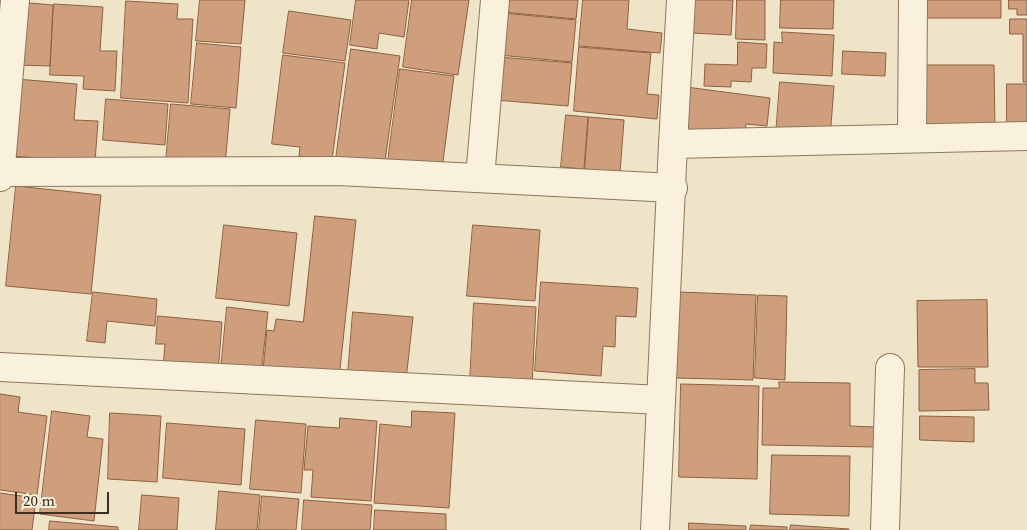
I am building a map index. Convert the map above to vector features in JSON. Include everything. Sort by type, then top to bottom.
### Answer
[{"type":"street","points":[[0,177],[15,0]]},
{"type":"street","points":[[480,178],[495,0]]},
{"type":"street","points":[[655,530],[681,0]]},
{"type":"street","points":[[912,138],[913,0]]},
{"type":"street","points":[[674,144],[1027,136]]},
{"type":"street","points":[[0,172],[338,171],[673,188]]},
{"type":"street","points":[[0,367],[661,400]]},
{"type":"street","points":[[885,530],[890,368]]},
{"type":"building","points":[[200,0],[245,0],[241,44],[196,41]]},
{"type":"building","points":[[356,0],[409,0],[404,37],[379,33],[377,49],[350,45]]},
{"type":"building","points":[[412,0],[469,0],[458,75],[403,67]]},
{"type":"building","points":[[504,0],[578,0],[576,19],[503,12]]},
{"type":"building","points":[[583,0],[629,0],[627,29],[662,33],[660,53],[579,46]]},
{"type":"building","points":[[693,0],[733,0],[731,35],[691,33]]},
{"type":"building","points":[[737,0],[765,0],[765,40],[736,39]]},
{"type":"building","points":[[781,0],[834,0],[833,29],[780,28]]},
{"type":"building","points":[[918,0],[1001,0],[1001,18],[918,18]]},
{"type":"building","points":[[1009,0],[1027,0],[1027,15],[1017,15],[1017,9],[1009,9]]},
{"type":"building","points":[[126,1],[178,4],[177,19],[193,19],[188,103],[121,98]]},
{"type":"building","points":[[18,2],[53,5],[50,66],[15,65]]},
{"type":"building","points":[[54,4],[103,7],[100,51],[117,51],[115,91],[83,89],[84,76],[50,75]]},
{"type":"building","points":[[289,11],[351,20],[345,61],[283,53]]},
{"type":"building","points":[[503,13],[576,20],[572,62],[499,55]]},
{"type":"building","points":[[1010,19],[1027,19],[1027,82],[1023,82],[1023,34],[1010,34]]},
{"type":"building","points":[[782,32],[834,35],[832,76],[773,73],[774,42],[782,43]]},
{"type":"building","points":[[738,42],[767,44],[766,68],[752,68],[751,82],[731,81],[731,87],[704,86],[705,64],[737,65]]},
{"type":"building","points":[[197,43],[241,47],[236,108],[191,104]]},
{"type":"building","points":[[579,47],[651,53],[647,94],[659,95],[657,119],[574,111]]},
{"type":"building","points":[[351,49],[400,56],[385,161],[362,158],[360,169],[335,166]]},
{"type":"building","points":[[843,51],[886,53],[885,76],[842,74]]},
{"type":"building","points":[[283,55],[345,63],[332,160],[299,156],[300,147],[272,144]]},
{"type":"building","points":[[499,57],[572,63],[568,106],[495,100]]},
{"type":"building","points":[[916,65],[994,65],[995,131],[916,131]]},
{"type":"building","points":[[400,69],[454,76],[442,169],[388,161]]},
{"type":"building","points":[[16,79],[77,84],[74,120],[98,121],[95,162],[11,156]]},
{"type":"building","points":[[780,82],[834,86],[830,138],[776,134]]},
{"type":"building","points":[[1007,84],[1027,84],[1027,133],[1007,133]]},
{"type":"building","points":[[686,87],[770,98],[767,126],[746,124],[744,141],[680,133]]},
{"type":"building","points":[[106,99],[168,104],[165,145],[103,140]]},
{"type":"building","points":[[171,104],[230,109],[225,166],[166,161]]},
{"type":"building","points":[[566,115],[588,117],[584,169],[561,167]]},
{"type":"building","points":[[589,117],[624,120],[620,173],[585,169]]},
{"type":"building","points":[[16,186],[101,195],[91,294],[6,286]]},
{"type":"building","points":[[315,216],[356,220],[339,378],[263,370],[267,330],[274,331],[276,319],[303,322]]},
{"type":"building","points":[[224,225],[297,233],[289,306],[216,298]]},
{"type":"building","points":[[473,225],[540,230],[535,301],[467,296]]},
{"type":"building","points":[[541,282],[638,288],[636,317],[616,316],[615,347],[603,346],[601,376],[535,371]]},
{"type":"building","points":[[93,292],[157,299],[155,326],[107,321],[105,343],[87,341]]},
{"type":"building","points":[[679,292],[756,295],[753,380],[676,378]]},
{"type":"building","points":[[758,295],[787,296],[785,380],[755,378]]},
{"type":"building","points":[[987,300],[988,367],[918,367],[917,301]]},
{"type":"building","points":[[474,303],[536,307],[532,386],[470,383]]},
{"type":"building","points":[[227,307],[268,312],[261,374],[221,369]]},
{"type":"building","points":[[353,312],[413,317],[406,380],[348,374]]},
{"type":"building","points":[[158,316],[222,322],[218,373],[163,368],[165,344],[156,344]]},
{"type":"building","points":[[975,369],[975,383],[988,383],[989,410],[919,411],[919,370]]},
{"type":"building","points":[[779,382],[850,383],[850,426],[876,427],[875,447],[762,445],[763,388],[779,388]]},
{"type":"building","points":[[681,384],[759,386],[757,479],[679,477]]},
{"type":"building","points":[[0,394],[20,397],[18,412],[47,416],[37,495],[0,490]]},
{"type":"building","points":[[52,411],[90,416],[87,437],[103,439],[94,521],[40,514]]},
{"type":"building","points":[[412,411],[455,413],[449,508],[374,503],[380,424],[411,427]]},
{"type":"building","points":[[110,413],[161,416],[157,482],[108,479]]},
{"type":"building","points":[[920,416],[974,417],[974,442],[920,440]]},
{"type":"building","points":[[340,418],[377,421],[371,501],[311,497],[313,470],[304,470],[308,426],[339,428]]},
{"type":"building","points":[[256,420],[306,424],[301,493],[250,489]]},
{"type":"building","points":[[167,423],[245,429],[241,485],[163,478]]},
{"type":"building","points":[[772,455],[850,456],[849,516],[770,514]]},
{"type":"building","points":[[219,491],[260,495],[257,530],[216,530]]},
{"type":"building","points":[[0,493],[36,498],[32,530],[0,530]]},
{"type":"building","points":[[142,495],[179,498],[177,530],[139,530]]},
{"type":"building","points":[[262,496],[299,499],[296,530],[259,530]]},
{"type":"building","points":[[304,500],[372,505],[370,530],[302,530]]},
{"type":"building","points":[[375,510],[446,514],[446,530],[374,530]]},
{"type":"building","points":[[50,521],[118,527],[118,530],[49,530]]},
{"type":"building","points":[[689,523],[746,526],[746,530],[689,530]]},
{"type":"building","points":[[751,525],[787,527],[787,530],[750,530]]},
{"type":"building","points":[[791,525],[849,529],[849,530],[790,530]]}]
